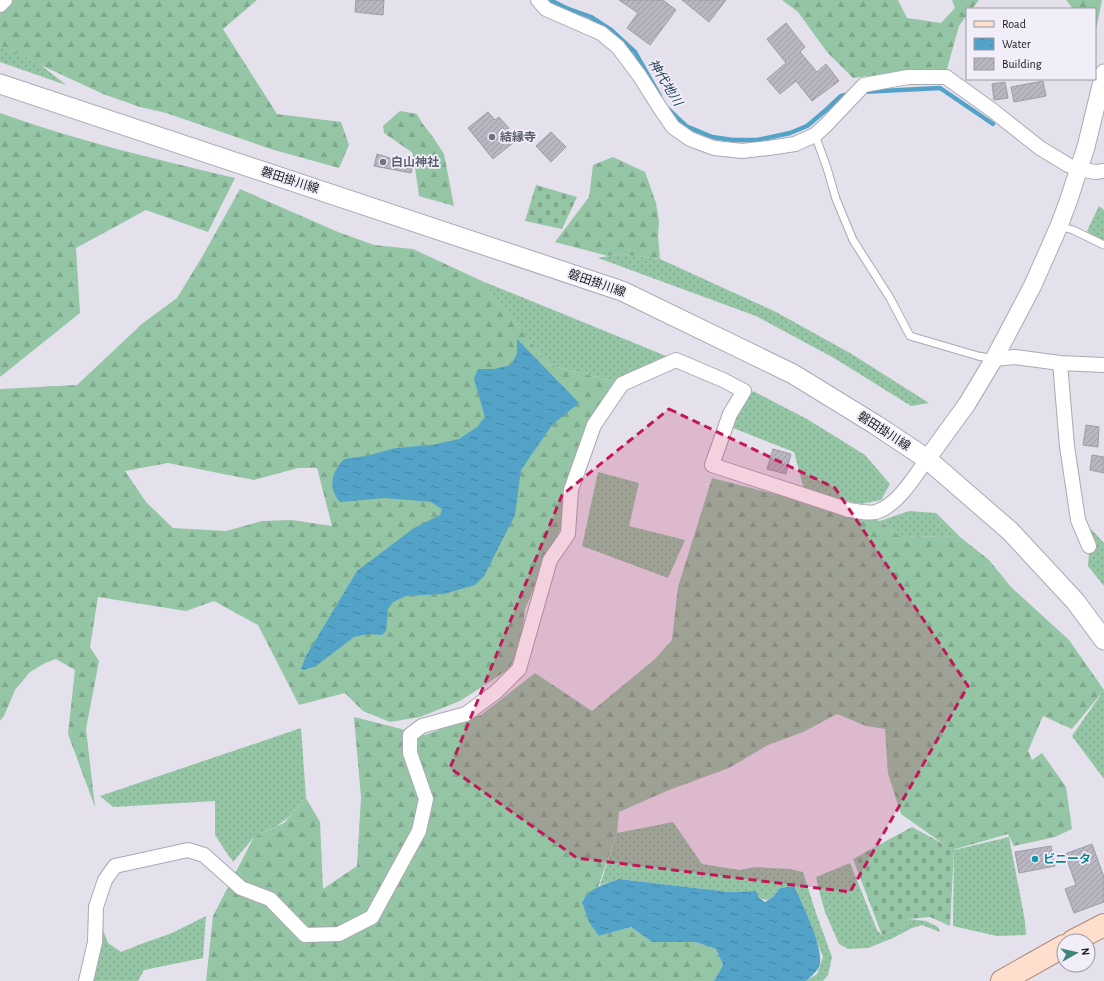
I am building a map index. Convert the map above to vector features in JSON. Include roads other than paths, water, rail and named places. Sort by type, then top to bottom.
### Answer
[{"type":"main road","name":"磐田掛川線","points":[[0,84],[622,291],[793,374],[876,425],[927,459],[1010,531],[1075,601],[1104,640]]},
{"type":"main road","points":[[1088,933],[1104,925]]},
{"type":"main road","points":[[1002,981],[1056,951]]},
{"type":"street","points":[[0,5],[5,0]]},
{"type":"street","points":[[538,0],[546,9],[601,33],[618,47],[639,75],[673,127],[690,139],[714,148],[742,151],[795,144],[815,135],[864,85],[908,77],[946,77],[992,110],[1040,148],[1068,165],[1095,172],[1104,171]]},
{"type":"street","points":[[86,981],[95,942],[96,907],[105,880],[115,866],[122,864],[188,850],[204,855],[241,888],[270,899],[305,935],[339,934],[372,917],[419,831],[426,799],[410,753],[410,734],[422,726],[466,714],[496,692],[519,669],[550,560],[568,534],[571,490],[594,425],[622,384],[676,360],[723,380],[744,391],[730,414],[712,465],[848,510],[868,513],[876,512],[885,508],[899,496],[967,404],[994,360],[1033,285],[1059,226],[1086,147],[1099,115],[1104,73]]},
{"type":"street","points":[[994,360],[1014,357],[1060,363],[1104,365]]},
{"type":"street","points":[[1060,363],[1067,446],[1078,520],[1089,546]]},
{"type":"lane","points":[[815,135],[836,199],[853,240],[890,298],[910,336],[994,360]]},
{"type":"lane","points":[[1059,226],[1073,230],[1104,245]]},
{"type":"water","points":[[517,339],[579,403],[552,425],[521,470],[515,515],[484,576],[475,585],[444,594],[406,596],[393,602],[388,609],[386,631],[382,635],[368,634],[354,637],[316,666],[304,670],[301,669],[306,656],[357,571],[414,528],[440,515],[442,509],[431,502],[385,498],[340,502],[333,491],[332,485],[336,469],[344,459],[366,456],[396,448],[432,445],[459,439],[477,427],[485,417],[474,379],[478,369],[494,369],[511,365],[517,354]]},
{"type":"water","points":[[619,879],[730,892],[756,891],[759,898],[765,902],[774,896],[780,888],[794,886],[812,926],[819,950],[819,967],[806,981],[714,981],[723,965],[716,949],[695,942],[652,942],[631,927],[599,936],[589,922],[582,902],[593,890]]},
{"type":"waterway","name":"神代地川","points":[[550,0],[566,8],[591,17],[611,30],[635,52],[660,96]]},
{"type":"waterway","name":"神代地川","points":[[861,92],[940,88],[993,124]]},
{"type":"waterway","name":"神代地川","points":[[668,109],[686,126],[712,137],[733,140],[757,140],[790,133],[807,126],[841,96],[850,94]]},
{"type":"place","name":"結縁寺","points":[[492,137]]},
{"type":"place","name":"白山神社","points":[[383,162]]},
{"type":"place","name":"ビニータ","points":[[1035,859]]}]
